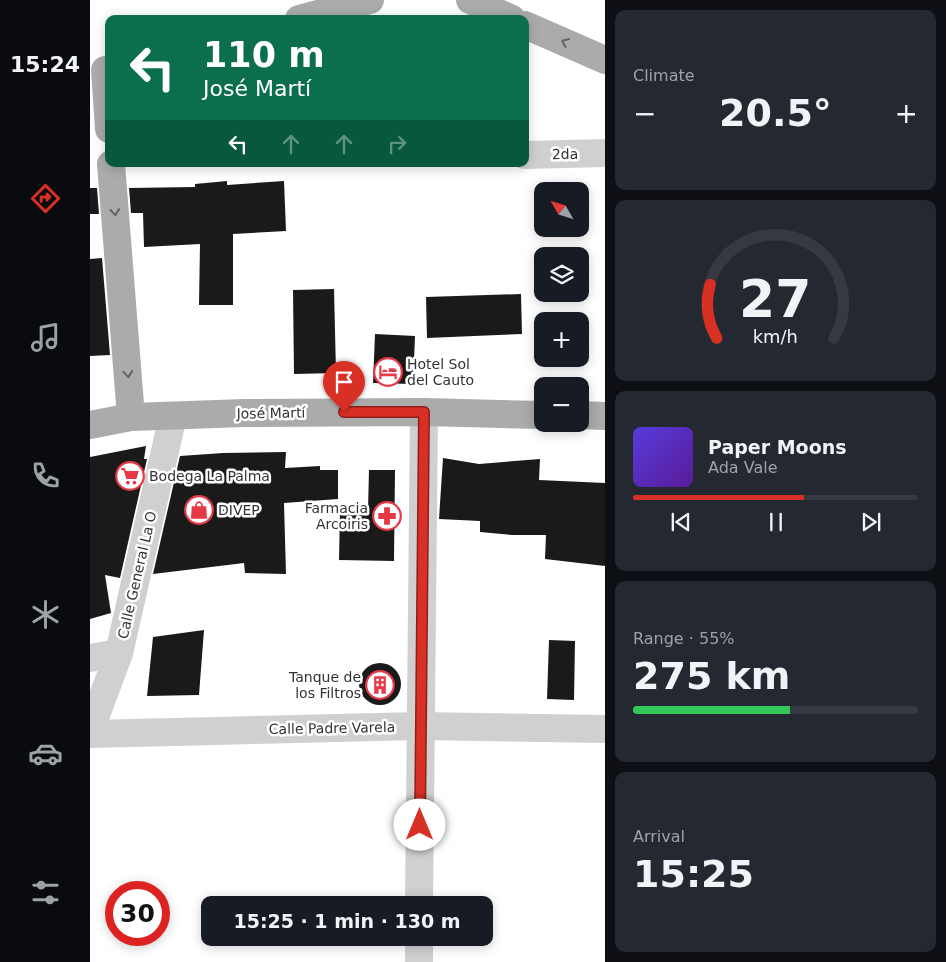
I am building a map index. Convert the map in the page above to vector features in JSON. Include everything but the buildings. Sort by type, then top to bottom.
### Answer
[{"type":"main road","points":[[314,15],[370,0]]},
{"type":"main road","points":[[470,0],[503,15]]},
{"type":"main road","points":[[529,27],[605,60]]},
{"type":"main road","points":[[101,70],[105,100]]},
{"type":"main road","points":[[111,167],[131,417]]},
{"type":"main road","name":"José Martí","points":[[90,425],[131,417],[245,413],[424,412],[534,415]]},
{"type":"main road","points":[[589,415],[605,416]]},
{"type":"street","name":"2da","points":[[529,155],[605,153]]},
{"type":"street","points":[[419,896],[424,412]]},
{"type":"street","name":"Calle General La O","points":[[90,733],[119,652],[173,416]]},
{"type":"street","points":[[90,658],[119,652]]},
{"type":"street","name":"Calle Padre Varela","points":[[90,733],[420,726],[605,729]]},
{"type":"street","points":[[419,946],[419,962]]},
{"type":"place","name":"Hotel Sol del Cauto","points":[[388,372]]},
{"type":"place","name":"Bodega La Palma","points":[[130,476]]},
{"type":"place","name":"DIVEP","points":[[199,510]]},
{"type":"place","name":"Farmacia Arcoiris","points":[[387,516]]},
{"type":"place","name":"Tanque de los Filtros","points":[[380,685]]},
{"type":"route","points":[[344,412],[424,412],[420,825]]}]
